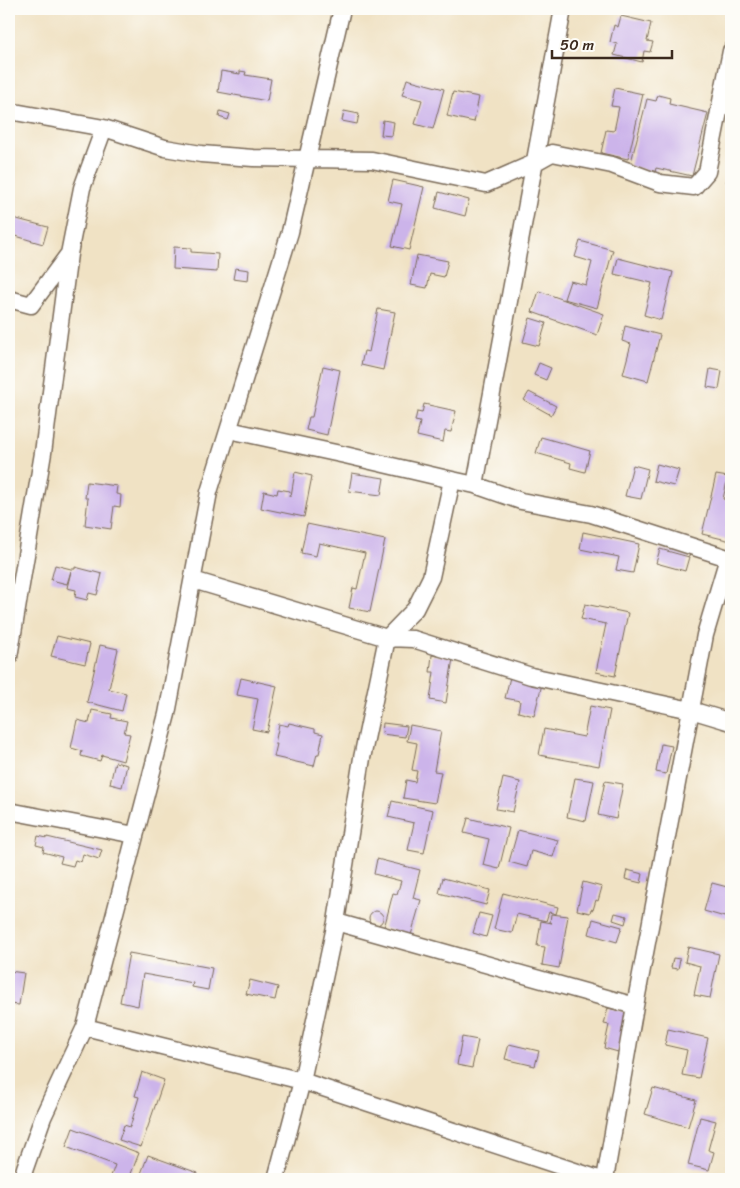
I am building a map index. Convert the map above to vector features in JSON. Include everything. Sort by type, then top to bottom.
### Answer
[{"type":"street","points":[[22,1179],[43,1117],[85,1027],[167,714],[210,492],[290,232],[342,9]]},
{"type":"street","points":[[475,485],[563,9]]},
{"type":"street","points":[[9,110],[104,128],[165,148],[201,154],[252,158],[372,160],[486,184],[552,153],[612,165],[660,183],[694,187],[707,172],[731,51]]},
{"type":"street","points":[[9,657],[14,596],[43,453],[69,254],[82,188],[104,128]]},
{"type":"street","points":[[9,299],[31,305],[69,254]]},
{"type":"street","points":[[229,430],[475,485],[521,501],[591,514],[729,558],[705,635],[604,1179]]},
{"type":"street","points":[[276,1179],[302,1081],[336,922],[362,758],[387,638],[415,609],[431,576],[452,480]]},
{"type":"street","points":[[193,580],[387,638],[413,639],[531,676],[691,710],[731,722]]},
{"type":"street","points":[[9,811],[135,835]]},
{"type":"street","points":[[336,922],[635,1006]]},
{"type":"street","points":[[85,1027],[302,1081],[599,1179]]},
{"type":"building","points":[[621,16],[651,23],[647,41],[653,42],[650,52],[644,51],[642,62],[614,55],[617,44],[610,42],[614,25],[618,27]]},
{"type":"building","points":[[221,71],[240,74],[240,71],[246,72],[245,75],[271,79],[267,101],[218,92]]},
{"type":"building","points":[[407,79],[444,89],[433,129],[415,124],[422,100],[402,95]]},
{"type":"building","points":[[615,88],[643,94],[628,159],[601,153],[606,130],[614,131],[619,107],[611,106]]},
{"type":"building","points":[[453,92],[479,97],[474,122],[447,116]]},
{"type":"building","points":[[658,95],[670,98],[669,104],[708,113],[692,176],[656,168],[655,172],[630,166],[647,99],[656,101]]},
{"type":"building","points":[[220,111],[230,114],[228,120],[219,117]]},
{"type":"building","points":[[344,111],[359,114],[357,124],[342,121]]},
{"type":"building","points":[[383,120],[394,122],[392,136],[381,135]]},
{"type":"building","points":[[731,165],[731,184],[726,182]]},
{"type":"building","points":[[393,180],[424,187],[409,250],[392,246],[402,204],[388,201]]},
{"type":"building","points":[[439,192],[469,200],[465,216],[435,208]]},
{"type":"building","points":[[9,217],[48,227],[43,244],[9,234]]},
{"type":"building","points":[[580,241],[613,250],[597,308],[564,299],[570,281],[586,285],[592,262],[575,257]]},
{"type":"building","points":[[174,247],[191,248],[191,252],[218,254],[217,272],[173,269]]},
{"type":"building","points":[[417,255],[448,261],[444,277],[430,274],[427,288],[411,285]]},
{"type":"building","points":[[618,258],[673,272],[661,320],[644,315],[652,283],[614,274]]},
{"type":"building","points":[[235,268],[249,270],[248,281],[233,279]]},
{"type":"building","points":[[539,291],[604,314],[597,335],[532,312]]},
{"type":"building","points":[[378,309],[395,312],[383,370],[361,365],[364,351],[369,352]]},
{"type":"building","points":[[530,318],[546,323],[539,346],[523,342]]},
{"type":"building","points":[[625,326],[660,335],[648,381],[623,374],[631,344],[622,341]]},
{"type":"building","points":[[539,363],[551,368],[546,380],[534,375]]},
{"type":"building","points":[[323,366],[340,370],[327,435],[306,430],[309,417],[312,417]]},
{"type":"building","points":[[710,369],[722,371],[719,389],[707,387]]},
{"type":"building","points":[[529,392],[556,406],[551,415],[524,400]]},
{"type":"building","points":[[424,404],[456,411],[451,432],[445,431],[443,442],[417,436],[420,422],[415,421],[417,412],[422,413]]},
{"type":"building","points":[[541,437],[590,451],[585,472],[570,468],[571,463],[536,453]]},
{"type":"building","points":[[657,464],[679,470],[674,486],[653,481]]},
{"type":"building","points":[[633,465],[648,469],[641,499],[625,496]]},
{"type":"building","points":[[295,472],[312,476],[304,517],[261,508],[264,491],[277,494],[278,489],[290,491],[289,496],[291,496]]},
{"type":"building","points":[[352,473],[384,478],[381,495],[349,491]]},
{"type":"building","points":[[716,475],[728,477],[723,499],[727,500],[731,486],[731,541],[702,534]]},
{"type":"building","points":[[87,482],[117,486],[116,494],[121,495],[120,507],[114,506],[111,529],[85,525],[88,498],[85,498]]},
{"type":"building","points":[[307,524],[385,540],[370,612],[349,608],[353,588],[357,589],[365,553],[319,543],[316,556],[301,553]]},
{"type":"building","points":[[583,532],[639,544],[633,573],[616,570],[619,557],[580,549]]},
{"type":"building","points":[[660,549],[689,557],[685,571],[656,563]]},
{"type":"building","points":[[55,565],[71,569],[75,569],[75,567],[102,574],[97,595],[89,593],[87,600],[75,597],[76,590],[67,588],[71,571],[67,584],[51,580]]},
{"type":"building","points":[[585,604],[628,613],[615,676],[596,672],[606,624],[581,619]]},
{"type":"building","points":[[57,636],[90,644],[85,664],[51,656]]},
{"type":"building","points":[[100,645],[118,649],[109,689],[126,693],[122,711],[87,702]]},
{"type":"building","points":[[432,655],[453,658],[446,703],[430,700],[434,672],[430,672]]},
{"type":"building","points":[[510,677],[542,684],[534,716],[518,712],[520,701],[505,698]]},
{"type":"building","points":[[241,678],[277,686],[267,732],[252,729],[258,699],[237,695]]},
{"type":"building","points":[[590,706],[610,710],[599,766],[539,755],[544,729],[584,737]]},
{"type":"building","points":[[92,710],[112,714],[111,718],[127,721],[124,733],[130,734],[123,761],[102,755],[100,761],[81,756],[82,751],[71,748],[77,720],[89,723]]},
{"type":"building","points":[[289,723],[315,729],[315,732],[323,734],[319,754],[317,754],[314,766],[274,757],[279,724],[288,726]]},
{"type":"building","points":[[383,723],[407,726],[405,737],[382,734]]},
{"type":"building","points":[[410,725],[441,731],[434,771],[441,772],[435,803],[403,798],[406,780],[415,782],[417,771],[412,770],[417,743],[407,741]]},
{"type":"building","points":[[661,744],[672,746],[666,774],[656,772]]},
{"type":"building","points":[[115,762],[127,765],[122,787],[110,784]]},
{"type":"building","points":[[503,778],[520,782],[513,812],[496,809]]},
{"type":"building","points":[[575,778],[594,781],[586,821],[567,817]]},
{"type":"building","points":[[605,781],[623,784],[616,819],[598,815]]},
{"type":"building","points":[[392,801],[433,810],[424,853],[408,850],[414,823],[388,817]]},
{"type":"building","points":[[468,818],[509,828],[499,869],[483,865],[489,839],[464,833]]},
{"type":"building","points":[[730,824],[731,848],[727,848]]},
{"type":"building","points":[[518,830],[558,840],[553,857],[531,851],[527,867],[509,862]]},
{"type":"building","points":[[38,836],[102,850],[99,859],[83,854],[81,862],[75,860],[73,866],[60,863],[62,857],[43,852],[44,847],[36,845]]},
{"type":"building","points":[[377,859],[420,870],[413,898],[421,900],[411,935],[384,928],[393,893],[397,894],[401,881],[374,874]]},
{"type":"building","points":[[627,870],[643,874],[641,883],[625,879]]},
{"type":"building","points":[[443,878],[490,890],[486,905],[439,893]]},
{"type":"building","points":[[583,882],[602,887],[598,901],[596,900],[590,913],[577,910]]},
{"type":"building","points":[[712,883],[731,888],[731,904],[728,918],[704,911]]},
{"type":"building","points":[[503,893],[558,907],[556,914],[549,912],[546,921],[517,914],[512,933],[494,929]]},
{"type":"building","points":[[376,911],[381,913],[383,918],[381,923],[376,925],[371,923],[369,918],[371,913]]},
{"type":"building","points":[[479,913],[492,916],[486,937],[473,933]]},
{"type":"building","points":[[615,913],[627,916],[625,924],[613,920]]},
{"type":"building","points":[[551,914],[568,916],[559,968],[542,965],[545,947],[537,946],[541,921],[552,923],[550,922]]},
{"type":"building","points":[[593,919],[622,927],[617,942],[589,934]]},
{"type":"building","points":[[688,947],[719,954],[710,998],[694,995],[700,966],[685,962]]},
{"type":"building","points":[[129,953],[212,968],[208,990],[192,987],[193,983],[143,974],[138,1006],[120,1002]]},
{"type":"building","points":[[673,958],[680,959],[678,969],[671,968]]},
{"type":"building","points":[[9,971],[24,973],[19,1005],[9,1004]]},
{"type":"building","points":[[250,980],[278,987],[275,1000],[246,994]]},
{"type":"building","points":[[608,1008],[628,1013],[618,1052],[604,1048],[609,1025],[604,1024]]},
{"type":"building","points":[[668,1029],[708,1038],[699,1078],[682,1075],[687,1050],[665,1045]]},
{"type":"building","points":[[462,1037],[478,1040],[472,1068],[457,1065]]},
{"type":"building","points":[[509,1044],[539,1051],[535,1066],[505,1059]]},
{"type":"building","points":[[142,1072],[164,1080],[141,1147],[119,1140],[124,1125],[130,1127],[139,1097],[135,1096]]},
{"type":"building","points":[[653,1088],[696,1100],[688,1127],[645,1114]]},
{"type":"building","points":[[700,1117],[716,1121],[708,1150],[714,1152],[709,1170],[688,1165]]},
{"type":"building","points":[[73,1128],[139,1153],[129,1179],[110,1179],[115,1165],[66,1147]]},
{"type":"building","points":[[148,1155],[198,1173],[196,1179],[139,1179]]}]
